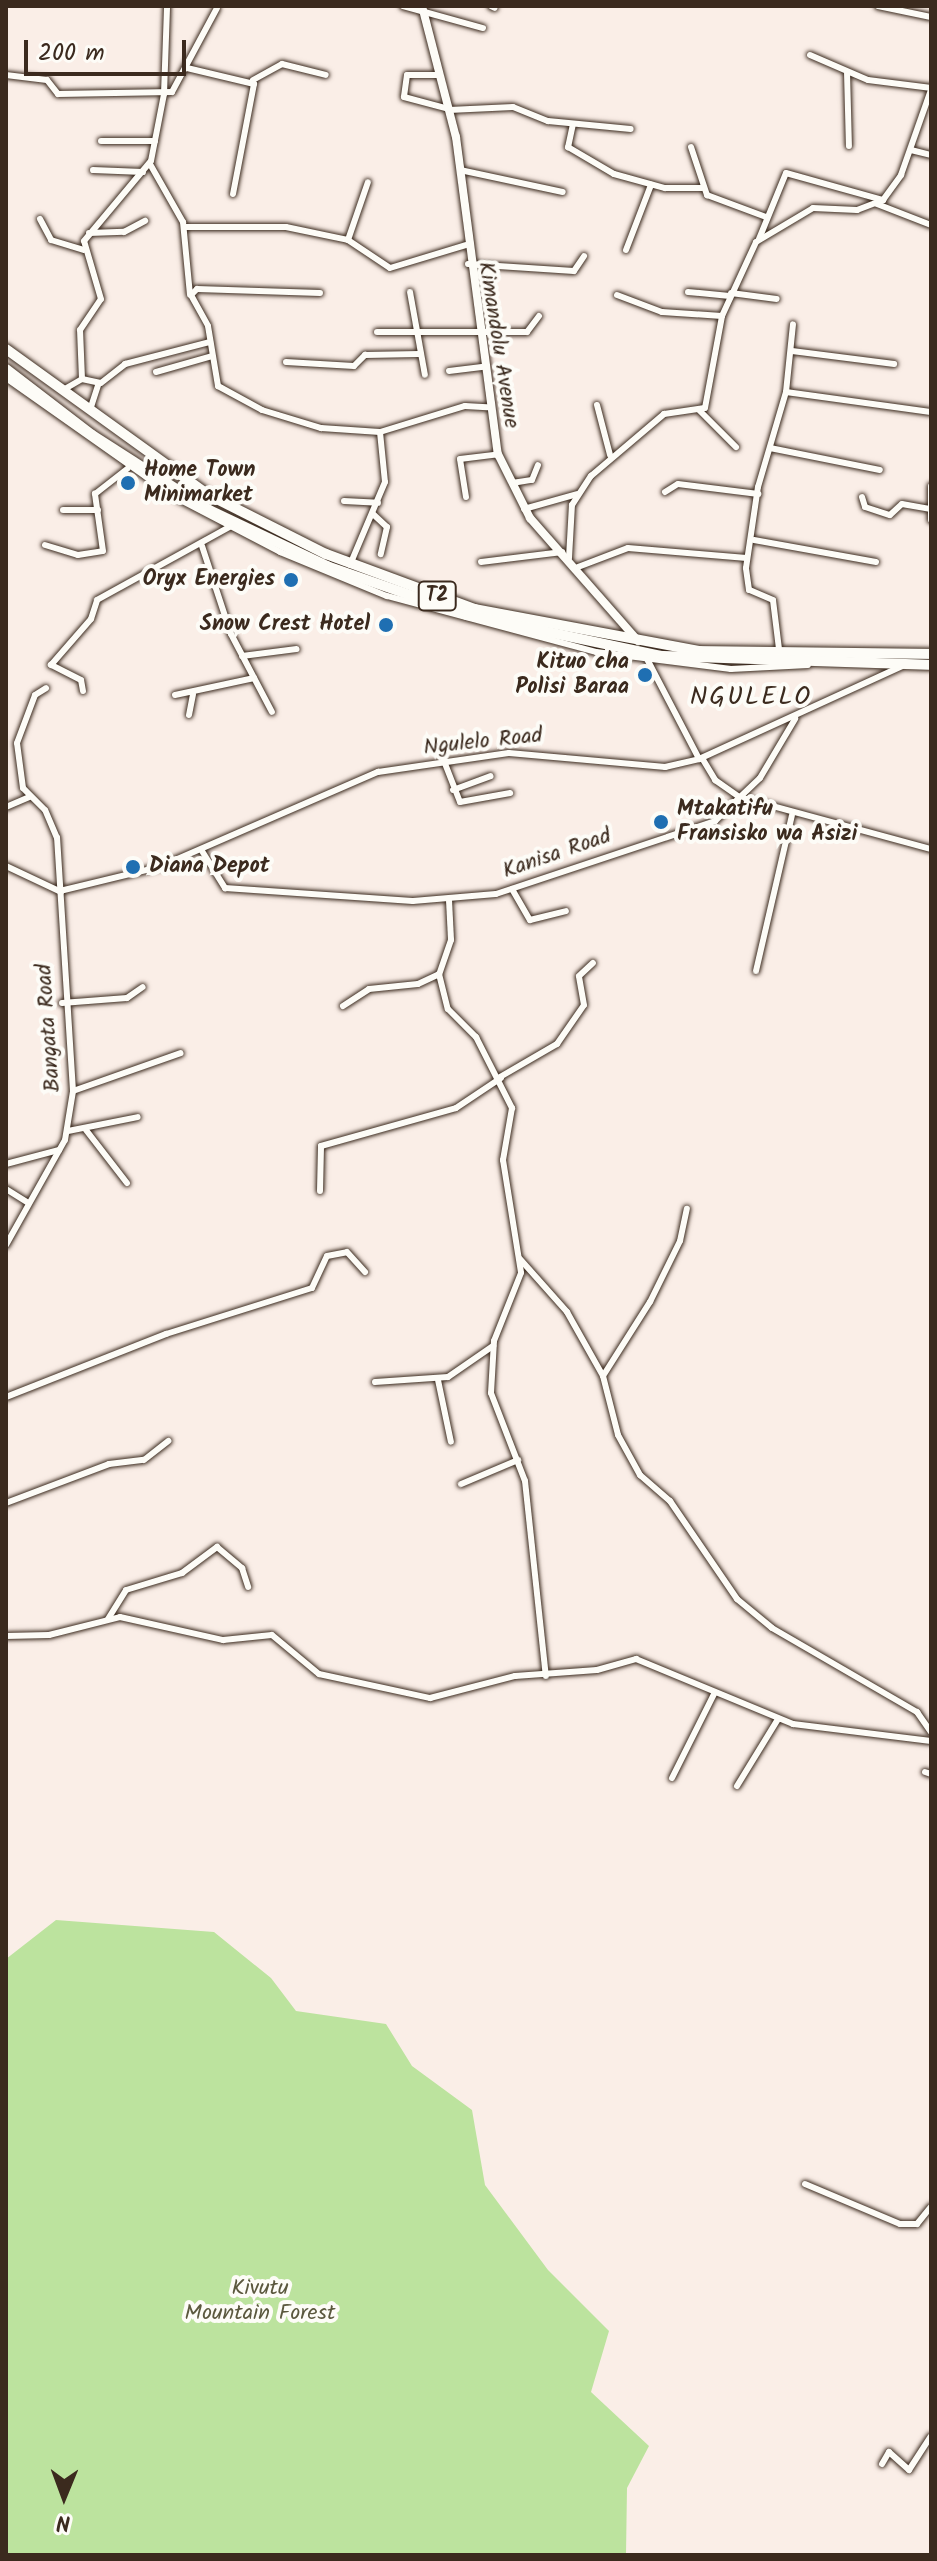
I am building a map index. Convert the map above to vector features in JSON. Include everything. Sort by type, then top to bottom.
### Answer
[{"type":"highway","name":"T2","points":[[6,349],[89,415],[207,494],[350,565],[475,609],[644,653],[909,659],[931,665]]},
{"type":"highway","name":"T2","points":[[6,369],[147,473],[327,566],[467,615],[644,653],[812,665],[861,664],[931,654]]},
{"type":"street","points":[[82,379],[80,330],[101,299],[83,250],[89,233],[150,164],[164,94],[167,6]]},
{"type":"street","points":[[403,6],[422,7],[483,28]]},
{"type":"street","points":[[878,6],[931,17]]},
{"type":"street","name":"Kimandolu Avenue","points":[[422,7],[449,109],[460,170],[468,264],[480,331],[487,407],[498,454],[524,509],[578,567],[644,653]]},
{"type":"street","points":[[6,75],[47,80],[58,94],[164,94],[177,89],[217,8]]},
{"type":"street","points":[[810,55],[847,72],[931,89],[911,150],[880,202]]},
{"type":"street","points":[[187,68],[253,80],[282,64],[326,75]]},
{"type":"street","points":[[847,72],[849,146]]},
{"type":"street","points":[[439,75],[407,75],[404,97],[449,109],[513,107],[573,124],[631,129]]},
{"type":"street","points":[[233,194],[253,80]]},
{"type":"street","points":[[573,124],[570,150],[651,185],[702,188],[766,217]]},
{"type":"street","points":[[101,141],[155,141]]},
{"type":"street","points":[[691,147],[702,188]]},
{"type":"street","points":[[911,150],[931,155]]},
{"type":"street","points":[[150,164],[184,227],[191,295],[210,342],[218,386],[262,410],[321,428],[380,432],[465,406],[487,407]]},
{"type":"street","points":[[93,170],[143,172]]},
{"type":"street","points":[[460,170],[563,192]]},
{"type":"street","points":[[481,562],[566,555],[577,494],[610,455],[664,414],[700,411],[710,398],[722,316],[759,239],[780,176],[791,172],[880,202],[931,225]]},
{"type":"street","points":[[348,240],[368,182]]},
{"type":"street","points":[[626,250],[651,185]]},
{"type":"street","points":[[759,239],[813,208],[880,202]]},
{"type":"street","points":[[40,219],[51,240],[83,250]]},
{"type":"street","points":[[89,233],[124,232],[145,221]]},
{"type":"street","points":[[184,227],[286,227],[348,240],[390,268],[466,245]]},
{"type":"street","points":[[468,264],[574,271],[584,256]]},
{"type":"street","points":[[191,295],[197,289],[320,293]]},
{"type":"street","points":[[410,292],[420,332],[419,354],[425,375]]},
{"type":"street","points":[[688,292],[777,299]]},
{"type":"street","points":[[617,295],[662,312],[722,316]]},
{"type":"street","points":[[377,332],[527,332],[539,316]]},
{"type":"street","points":[[779,649],[774,603],[749,590],[747,558],[754,540],[758,494],[786,392],[793,324]]},
{"type":"street","points":[[6,342],[19,358]]},
{"type":"street","points":[[89,415],[99,383],[125,364],[210,342]]},
{"type":"street","points":[[792,351],[894,364]]},
{"type":"street","points":[[286,362],[356,366],[365,355],[419,354]]},
{"type":"street","points":[[156,372],[212,356]]},
{"type":"street","points":[[449,371],[484,367]]},
{"type":"street","points":[[6,378],[127,469],[229,527],[442,615],[644,653],[700,758],[716,781],[743,798],[792,815],[931,849]]},
{"type":"street","points":[[59,392],[82,379],[99,383]]},
{"type":"street","points":[[786,392],[931,412]]},
{"type":"street","points":[[597,405],[610,455]]},
{"type":"street","points":[[700,411],[736,447]]},
{"type":"street","points":[[350,565],[378,503],[386,475],[380,432]]},
{"type":"street","points":[[770,448],[880,470]]},
{"type":"street","points":[[466,497],[460,459],[498,454]]},
{"type":"street","points":[[512,483],[532,480],[538,465]]},
{"type":"street","points":[[45,545],[78,555],[103,551],[96,490],[127,469]]},
{"type":"street","points":[[665,492],[678,484],[758,494]]},
{"type":"street","points":[[931,486],[931,520]]},
{"type":"street","points":[[524,509],[577,494]]},
{"type":"street","points":[[862,497],[865,507],[890,515],[902,504],[930,509]]},
{"type":"street","points":[[344,501],[378,503]]},
{"type":"street","points":[[63,510],[98,510]]},
{"type":"street","points":[[373,514],[387,527],[381,554]]},
{"type":"street","points":[[83,691],[81,680],[51,665],[91,619],[97,600],[202,546],[229,527]]},
{"type":"street","points":[[754,540],[876,562]]},
{"type":"street","points":[[202,546],[242,656],[272,712]]},
{"type":"street","points":[[578,567],[628,548],[747,558]]},
{"type":"street","name":"Ngulelo Road","points":[[63,892],[202,851],[362,777],[444,761],[549,751],[655,767],[700,758],[795,719],[931,647]]},
{"type":"street","points":[[242,656],[297,649]]},
{"type":"street","points":[[861,664],[861,683]]},
{"type":"street","points":[[175,695],[193,694],[254,678]]},
{"type":"street","points":[[6,807],[30,797],[22,784],[17,732],[46,688]]},
{"type":"street","points":[[189,715],[193,694]]},
{"type":"street","name":"Kanisa Road","points":[[202,851],[225,888],[449,900],[512,889],[580,861],[696,831],[743,798],[795,719]]},
{"type":"street","points":[[444,761],[453,790],[471,805],[510,793]]},
{"type":"street","points":[[453,790],[491,776]]},
{"type":"street","name":"Bangata Road","points":[[6,1245],[27,1202],[60,1150],[68,1131],[73,1091],[62,1003],[63,892],[54,829],[30,797]]},
{"type":"street","points":[[756,971],[792,815]]},
{"type":"street","points":[[6,866],[58,884],[63,892]]},
{"type":"street","points":[[512,889],[530,920],[566,911]]},
{"type":"street","points":[[449,900],[451,940],[439,974],[448,1009],[500,1077],[512,1108],[503,1160],[520,1259],[493,1346],[491,1393],[518,1460],[546,1676]]},
{"type":"street","points":[[320,1191],[321,1146],[456,1108],[500,1077],[554,1048],[584,1005],[579,976],[593,963]]},
{"type":"street","points":[[343,1006],[367,990],[418,984],[439,974]]},
{"type":"street","points":[[62,1003],[127,998],[143,987]]},
{"type":"street","points":[[73,1091],[181,1053]]},
{"type":"street","points":[[68,1131],[86,1130],[138,1117]]},
{"type":"street","points":[[86,1130],[127,1183]]},
{"type":"street","points":[[6,1164],[60,1150]]},
{"type":"street","points":[[6,1189],[27,1202]]},
{"type":"street","points":[[603,1376],[650,1302],[680,1241],[687,1209]]},
{"type":"street","points":[[6,1397],[312,1288],[327,1256],[347,1252],[365,1272]]},
{"type":"street","points":[[520,1259],[553,1291],[603,1376],[626,1452],[737,1599],[772,1628],[917,1712],[931,1732]]},
{"type":"street","points":[[375,1382],[438,1380],[493,1346]]},
{"type":"street","points":[[438,1380],[451,1442]]},
{"type":"street","points":[[6,1503],[109,1464],[144,1460],[168,1441]]},
{"type":"street","points":[[461,1484],[518,1460]]},
{"type":"street","points":[[108,1619],[126,1590],[182,1573],[217,1547],[237,1561],[248,1587]]},
{"type":"street","points":[[6,1636],[49,1635],[108,1619],[152,1619],[223,1640],[279,1636],[319,1674],[418,1697],[636,1659],[778,1719],[931,1741]]},
{"type":"street","points":[[672,1778],[714,1694]]},
{"type":"street","points":[[737,1786],[778,1719]]},
{"type":"street","points":[[805,2184],[900,2224],[917,2224],[931,2207]]},
{"type":"street","points":[[882,2464],[889,2452],[909,2470],[931,2436]]},
{"type":"green space","name":"Kivutu Mountain Forest","points":[[56,1920],[214,1932],[271,1978],[296,2011],[386,2024],[412,2066],[472,2110],[485,2185],[548,2270],[609,2331],[591,2392],[649,2446],[627,2488],[626,2555],[6,2555],[6,1959]]},
{"type":"place","name":"Home Town Minimarket","points":[[128,483]]},
{"type":"place","name":"Oryx Energies","points":[[291,580]]},
{"type":"place","name":"Snow Crest Hotel","points":[[386,625]]},
{"type":"place","name":"Kituo cha Polisi Baraa","points":[[645,675]]},
{"type":"place","name":"Mtakatifu Fransisko wa Asizi","points":[[661,822]]},
{"type":"place","name":"Diana Depot","points":[[133,867]]},
{"type":"district","name":"NGULELO","points":[[751,698]]}]
